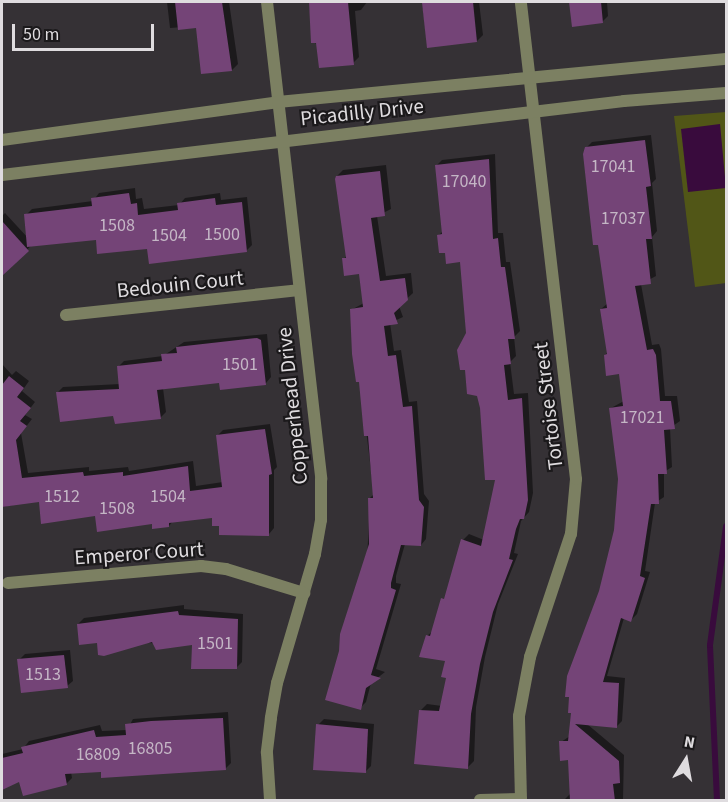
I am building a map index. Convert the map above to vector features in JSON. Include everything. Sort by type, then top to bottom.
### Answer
[{"type":"street","name":"Copperhead Drive","points":[[267,2],[321,479],[321,520],[273,707],[267,753],[270,801]]},
{"type":"street","name":"Tortoise Street","points":[[520,800],[519,716],[530,657],[571,534],[576,479],[521,2]]},
{"type":"street","name":"Picadilly Drive","points":[[2,140],[278,102],[530,76],[726,59]]},
{"type":"street","name":"Picadilly Drive","points":[[2,175],[281,140],[533,114],[624,101],[726,93]]},
{"type":"street","name":"Bedouin Court","points":[[66,315],[299,290]]},
{"type":"street","name":"Emperor Court","points":[[8,583],[201,566],[226,569],[304,593]]},
{"type":"street","points":[[480,801],[520,800]]},
{"type":"green space","points":[[726,112],[726,283],[695,287],[674,116]]},
{"type":"shaded area","points":[[720,124],[726,188],[688,192],[681,129]]},
{"type":"building","points":[[175,2],[222,2],[232,71],[201,74],[196,28],[178,30]]},
{"type":"building","points":[[309,2],[348,2],[354,65],[319,68],[316,43],[311,43]]},
{"type":"building","points":[[473,2],[477,42],[427,48],[422,3]]},
{"type":"building","points":[[569,2],[601,2],[603,23],[572,27]]},
{"type":"building","points":[[645,140],[651,186],[646,187],[652,239],[646,239],[651,284],[635,286],[647,350],[653,349],[656,355],[660,401],[671,401],[675,429],[664,430],[667,474],[658,474],[659,504],[651,504],[640,576],[645,578],[631,622],[621,618],[603,682],[619,683],[617,728],[575,724],[619,761],[620,783],[613,784],[615,801],[570,801],[568,760],[560,761],[559,741],[568,741],[571,713],[568,713],[569,697],[565,697],[567,676],[599,591],[614,530],[618,479],[609,408],[623,406],[619,374],[606,376],[604,355],[607,354],[600,309],[607,308],[598,245],[593,245],[583,154],[585,147]]},
{"type":"building","points":[[489,159],[493,239],[498,238],[501,267],[505,267],[515,339],[508,339],[511,364],[504,365],[508,400],[522,398],[528,500],[524,519],[520,519],[516,529],[509,559],[513,560],[493,612],[480,664],[471,714],[468,769],[414,764],[419,710],[439,711],[446,678],[441,677],[445,661],[419,657],[426,635],[430,636],[441,598],[444,599],[461,539],[481,546],[495,480],[485,480],[480,408],[477,396],[467,394],[465,370],[460,370],[457,350],[466,333],[460,262],[446,264],[445,253],[439,253],[437,235],[442,234],[435,165]]},
{"type":"building","points":[[380,171],[385,216],[371,218],[380,281],[405,278],[408,300],[394,313],[398,324],[384,326],[388,356],[396,355],[403,407],[412,406],[419,500],[424,507],[421,546],[401,545],[391,583],[391,588],[396,590],[371,675],[381,678],[366,688],[361,710],[325,700],[339,651],[340,634],[369,544],[368,498],[373,498],[368,436],[364,436],[359,382],[356,382],[352,354],[350,309],[363,307],[359,274],[344,276],[342,258],[346,258],[335,179],[336,176]]},
{"type":"building","points":[[129,193],[131,204],[137,203],[138,215],[178,210],[177,203],[215,198],[216,205],[242,202],[247,252],[149,264],[147,249],[97,254],[96,240],[27,247],[24,214],[92,206],[91,198]]},
{"type":"building","points":[[2,221],[29,251],[2,276]]},
{"type":"building","points":[[257,338],[261,340],[266,385],[220,390],[219,383],[157,390],[161,419],[115,424],[113,416],[60,422],[56,392],[119,389],[117,366],[162,361],[161,354],[177,353],[176,347]]},
{"type":"building","points":[[9,376],[24,388],[17,397],[31,408],[20,421],[27,426],[16,440],[22,478],[83,472],[84,476],[123,472],[123,476],[188,466],[190,491],[222,487],[216,435],[265,429],[272,474],[269,475],[269,536],[219,535],[219,526],[212,526],[212,518],[169,523],[169,527],[152,529],[152,524],[97,532],[95,516],[41,524],[39,502],[2,507],[2,385]]},
{"type":"building","points":[[178,611],[179,615],[238,619],[237,669],[191,669],[192,645],[156,650],[152,642],[104,656],[98,655],[97,643],[79,645],[77,624]]},
{"type":"building","points":[[64,655],[68,688],[21,693],[17,659]]},
{"type":"building","points":[[223,718],[226,770],[101,778],[101,772],[65,774],[67,785],[23,796],[19,782],[2,790],[2,758],[23,753],[21,747],[94,730],[96,737],[126,735],[125,724]]},
{"type":"building","points":[[316,724],[368,729],[366,773],[313,770]]},
{"type":"waterway","points":[[717,800],[710,645],[726,526]]}]
